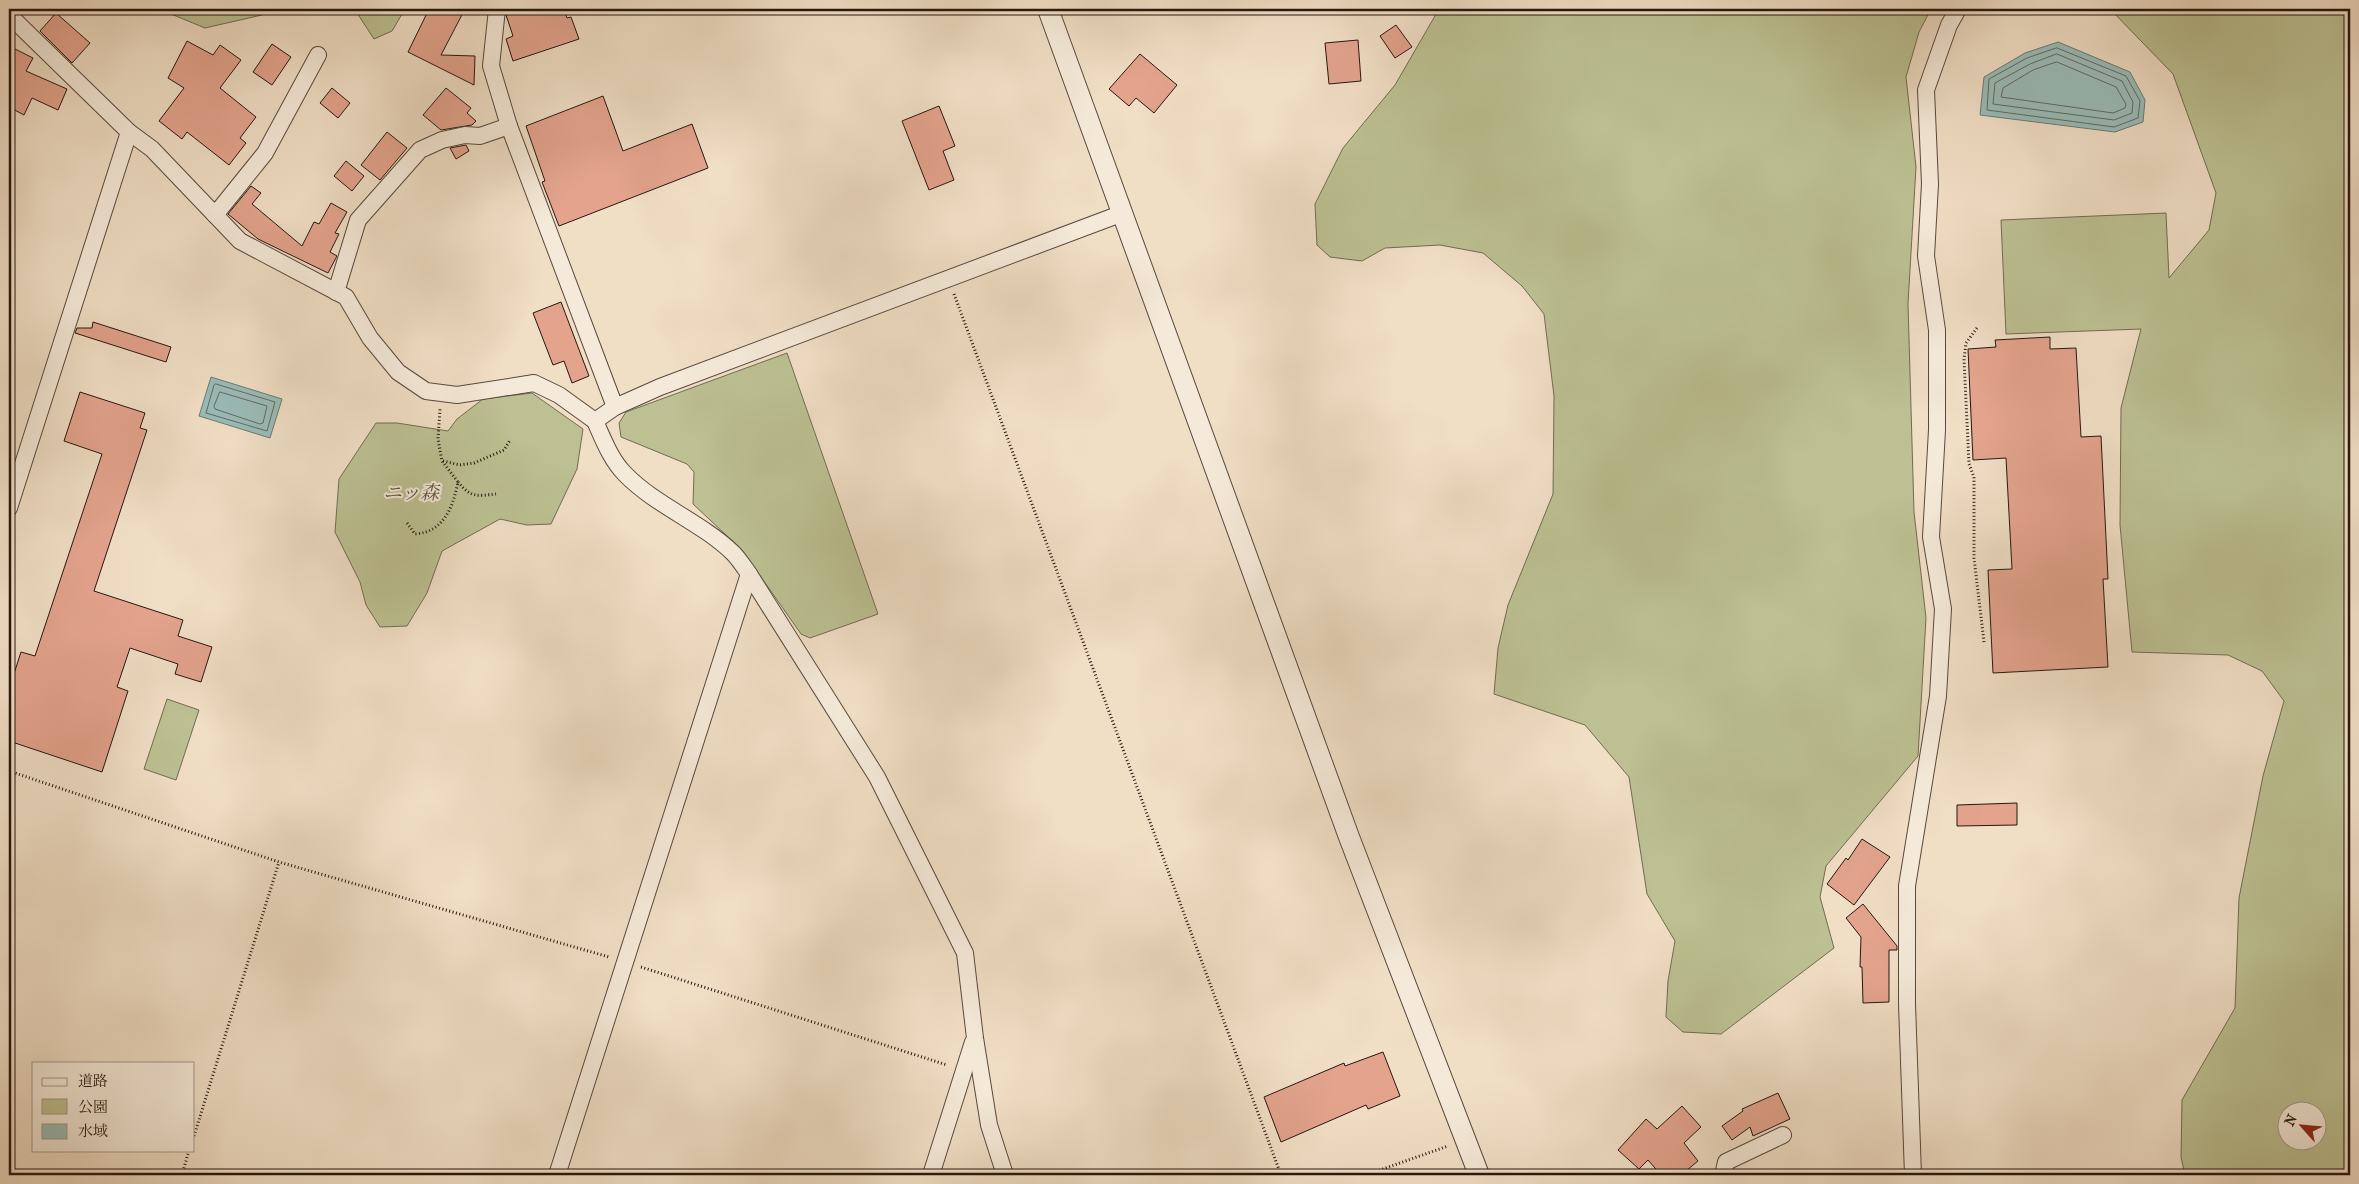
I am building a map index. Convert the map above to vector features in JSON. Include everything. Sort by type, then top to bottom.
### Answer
[{"type":"street","points":[[497,9],[491,66],[509,126],[615,407]]},
{"type":"street","points":[[1048,9],[1350,837],[1479,1175]]},
{"type":"street","points":[[1913,1175],[1907,1004],[1906,886],[1938,696],[1942,608],[1931,537],[1938,430],[1937,339],[1926,256],[1930,184],[1926,90],[1949,25],[1958,9]]},
{"type":"street","points":[[9,15],[129,132],[152,149],[240,240],[346,297],[370,338],[398,372],[426,391],[457,395],[534,382],[559,395],[595,421],[610,453],[624,474],[653,498],[712,536],[734,554],[749,574],[877,776],[965,953],[975,1038],[989,1125],[1005,1175]]},
{"type":"street","points":[[215,215],[265,153],[318,55]]},
{"type":"street","points":[[336,292],[358,220],[420,150],[442,140],[465,135],[480,136],[509,126]]},
{"type":"street","points":[[9,508],[129,132]]},
{"type":"street","points":[[595,421],[615,407],[660,388],[1123,213]]},
{"type":"street","points":[[557,1175],[749,574]]},
{"type":"street","points":[[931,1175],[975,1038]]},
{"type":"street","points":[[1723,1175],[1726,1162],[1783,1135]]},
{"type":"path","points":[[949,280],[1281,1175]]},
{"type":"path","points":[[1977,328],[1966,343],[1964,359],[1970,464],[1974,477],[1974,558],[1984,642]]},
{"type":"path","points":[[442,393],[438,439],[442,461],[467,492],[478,496],[496,494]]},
{"type":"path","points":[[442,461],[460,465],[474,462],[504,450],[510,440]]},
{"type":"path","points":[[407,523],[415,534],[426,533],[441,524],[454,504],[458,482]]},
{"type":"path","points":[[9,770],[280,862],[625,962],[965,1070]]},
{"type":"path","points":[[195,1133],[280,862]]},
{"type":"path","points":[[1366,1175],[1466,1140]]},
{"type":"path","points":[[182,1175],[189,1152]]},
{"type":"green space","points":[[170,9],[271,9],[262,15],[205,28],[171,14]]},
{"type":"green space","points":[[362,9],[405,9],[392,31],[374,39],[359,16]]},
{"type":"green space","points":[[1439,9],[1931,9],[1919,32],[1906,77],[1916,167],[1908,304],[1914,512],[1926,618],[1918,756],[1826,866],[1820,897],[1834,948],[1721,1034],[1683,1032],[1666,1017],[1668,981],[1675,941],[1647,894],[1629,777],[1585,725],[1494,694],[1498,648],[1508,605],[1553,494],[1554,396],[1544,314],[1522,286],[1483,253],[1440,245],[1385,248],[1362,261],[1330,257],[1317,245],[1315,204],[1343,148],[1395,85]]},
{"type":"green space","points":[[2110,9],[2350,9],[2350,1175],[2185,1175],[2181,1157],[2182,1100],[2235,1008],[2239,898],[2263,776],[2284,701],[2262,671],[2228,655],[2132,652],[2120,525],[2121,408],[2141,329],[2006,334],[2001,220],[2166,213],[2169,278],[2209,230],[2216,193],[2173,74]]},
{"type":"green space","points":[[787,353],[878,614],[810,638],[801,634],[742,550],[693,504],[694,472],[687,464],[621,437],[619,423],[626,412]]},
{"type":"green space","name":"ニッ森","points":[[532,393],[583,429],[577,469],[551,524],[527,525],[500,519],[442,551],[427,593],[407,626],[380,627],[366,605],[360,582],[335,532],[339,479],[376,423],[397,423],[448,431],[457,419],[483,399]]},
{"type":"green space","points":[[167,699],[199,710],[176,780],[144,769]]},
{"type":"water","points":[[2058,42],[2130,72],[2145,100],[2143,122],[2115,132],[1980,115],[1984,77],[2025,53]]},
{"type":"water","points":[[211,377],[282,399],[270,438],[199,416]]},
{"type":"building","points":[[429,9],[465,9],[441,55],[475,56],[474,85],[408,52]]},
{"type":"building","points":[[507,9],[564,9],[567,18],[571,17],[579,39],[513,61],[506,39],[513,36],[506,15]]},
{"type":"building","points":[[56,13],[90,43],[72,63],[40,31]]},
{"type":"building","points":[[1396,25],[1412,47],[1395,58],[1380,36]]},
{"type":"building","points":[[1358,40],[1361,81],[1329,84],[1325,43]]},
{"type":"building","points":[[187,41],[213,55],[220,45],[241,60],[220,88],[256,117],[240,138],[246,143],[229,165],[187,132],[182,139],[159,121],[184,88],[168,78]]},
{"type":"building","points":[[272,44],[291,57],[272,85],[253,72]]},
{"type":"building","points":[[9,46],[33,58],[26,71],[67,89],[58,110],[32,98],[24,115],[9,107]]},
{"type":"building","points":[[1140,54],[1177,85],[1154,113],[1136,98],[1129,106],[1109,89]]},
{"type":"building","points":[[332,88],[350,103],[338,118],[320,103]]},
{"type":"building","points":[[446,88],[471,108],[467,113],[476,121],[472,125],[441,130],[423,115]]},
{"type":"building","points":[[603,96],[623,151],[692,124],[708,168],[559,226],[542,182],[545,181],[526,126]]},
{"type":"building","points":[[939,106],[955,146],[943,151],[954,180],[929,190],[902,121]]},
{"type":"building","points":[[387,132],[407,148],[380,180],[361,165]]},
{"type":"building","points":[[466,145],[469,151],[456,159],[450,148]]},
{"type":"building","points":[[346,161],[364,176],[352,191],[334,176]]},
{"type":"building","points":[[251,186],[261,193],[252,204],[302,246],[314,222],[319,224],[331,203],[347,212],[335,233],[339,234],[330,252],[337,256],[328,273],[258,239],[228,214]]},
{"type":"building","points":[[561,302],[589,376],[572,383],[564,361],[553,365],[533,313]]},
{"type":"building","points":[[93,322],[171,347],[166,362],[75,333],[77,328],[92,328]]},
{"type":"building","points":[[2050,337],[2050,349],[2076,348],[2081,437],[2101,436],[2108,579],[2103,579],[2108,667],[1993,673],[1988,570],[2012,569],[2006,458],[1973,460],[1968,349],[1996,347],[1995,340]]},
{"type":"building","points":[[80,392],[145,413],[140,428],[147,430],[94,591],[183,620],[178,636],[212,647],[201,682],[175,674],[178,664],[130,648],[117,687],[128,691],[102,772],[9,741],[9,689],[21,652],[35,656],[102,454],[64,441]]},
{"type":"building","points":[[2017,803],[2017,825],[1957,826],[1957,805]]},
{"type":"building","points":[[1862,839],[1890,857],[1854,905],[1827,884],[1846,858],[1848,860]]},
{"type":"building","points":[[1863,904],[1897,946],[1897,950],[1889,950],[1889,1002],[1863,1003],[1862,967],[1860,967],[1861,937],[1846,918]]},
{"type":"building","points":[[1383,1052],[1400,1096],[1368,1109],[1366,1105],[1281,1142],[1264,1097],[1344,1063],[1345,1066]]},
{"type":"building","points":[[1778,1093],[1790,1119],[1753,1136],[1750,1127],[1732,1140],[1722,1126],[1743,1111],[1742,1109]]},
{"type":"building","points":[[1682,1106],[1701,1127],[1684,1143],[1698,1161],[1681,1175],[1661,1175],[1648,1160],[1639,1169],[1618,1150],[1646,1119],[1657,1129]]}]
